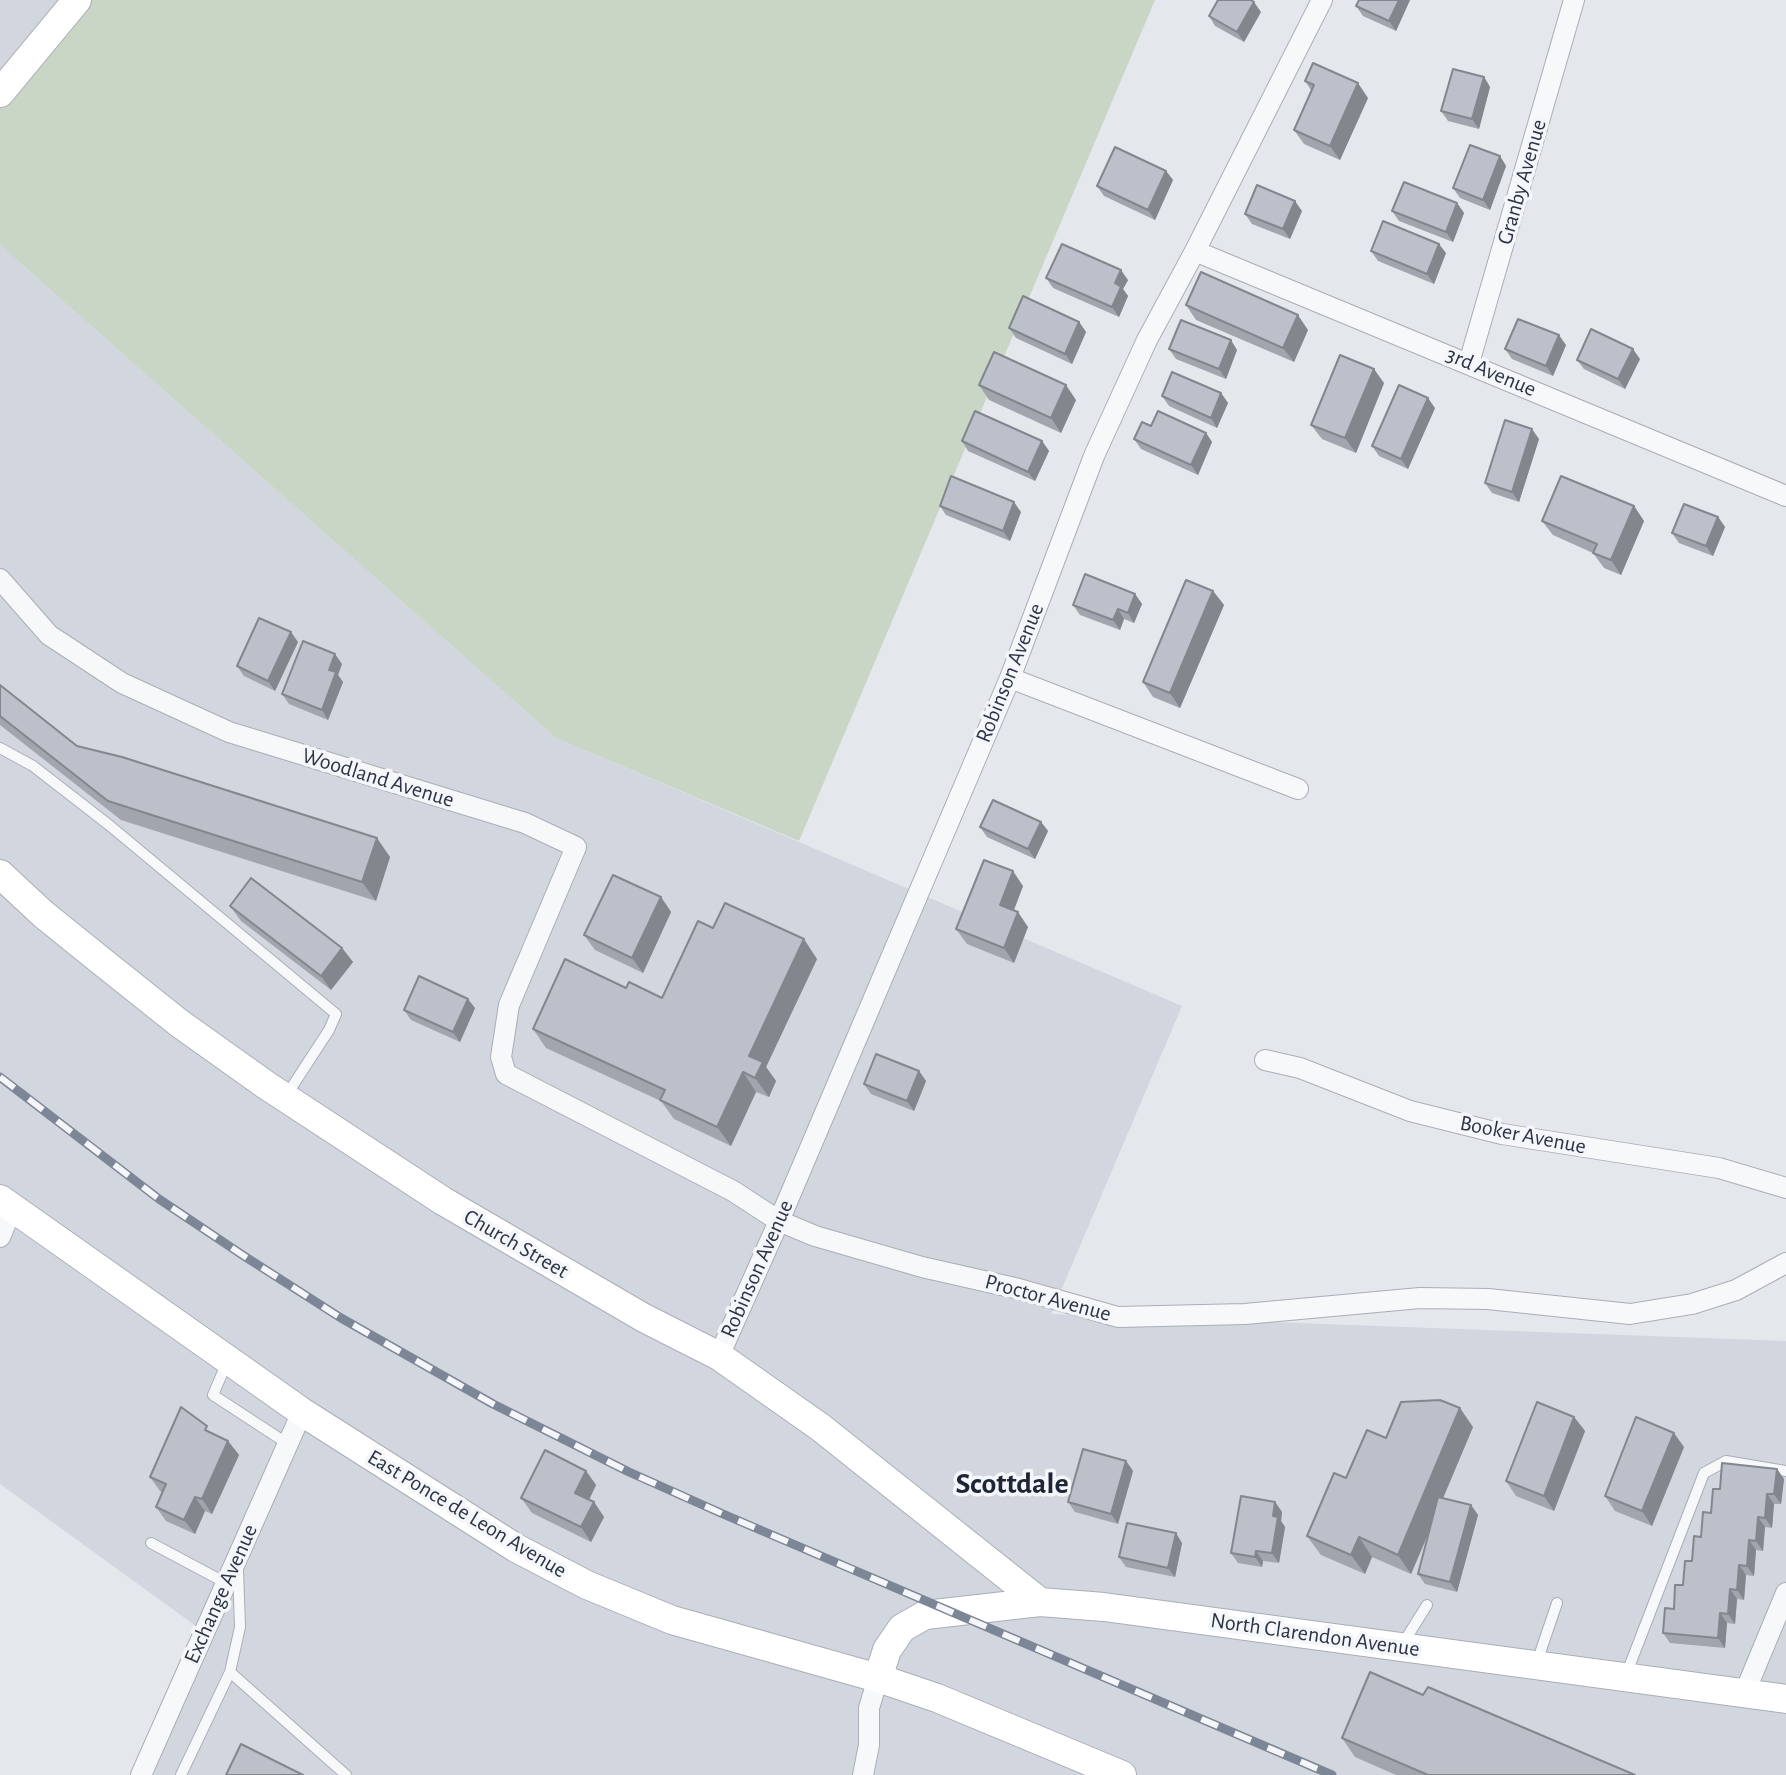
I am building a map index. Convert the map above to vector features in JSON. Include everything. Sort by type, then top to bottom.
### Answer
[{"type":"street","points":[[0,93],[77,0]]},
{"type":"street","name":"Robinson Avenue","points":[[719,1356],[1010,678],[1094,456],[1147,340],[1322,0]]},
{"type":"street","name":"Granby Avenue","points":[[1469,363],[1574,0]]},
{"type":"street","name":"3rd Avenue","points":[[1195,251],[1786,496]]},
{"type":"street","name":"Woodland Avenue","points":[[0,579],[49,635],[122,683],[229,732],[525,823],[576,847],[509,1005],[501,1057]]},
{"type":"street","points":[[1010,678],[1298,789]]},
{"type":"street","name":"Church Street","points":[[0,874],[43,914],[179,1023],[443,1201],[644,1318],[719,1356],[820,1427],[1040,1602]]},
{"type":"street","name":"Proctor Avenue","points":[[501,1057],[506,1074],[733,1191],[779,1221],[815,1236],[922,1267],[1019,1289],[1118,1317],[1245,1314],[1420,1298],[1488,1299],[1630,1314],[1692,1304],[1736,1290],[1786,1263]]},
{"type":"street","name":"Booker Avenue","points":[[1265,1060],[1300,1068],[1410,1111],[1502,1134],[1719,1168],[1786,1188]]},
{"type":"street","points":[[0,1237],[6,1204]]},
{"type":"street","name":"East Ponce de Leon Avenue","points":[[6,1204],[302,1412],[516,1548],[587,1585],[637,1608],[686,1624],[878,1678],[937,1698],[1109,1773]]},
{"type":"street","name":"Exchange Avenue","points":[[141,1775],[302,1412]]},
{"type":"street","points":[[1745,1692],[1786,1593]]},
{"type":"street","name":"North Clarendon Avenue","points":[[878,1678],[887,1650],[902,1628],[925,1615],[1040,1602],[1104,1607],[1786,1699]]},
{"type":"street","points":[[863,1775],[869,1745],[869,1708],[878,1678]]},
{"type":"lane","points":[[0,748],[33,766],[109,825],[336,1014],[329,1030],[285,1097]]},
{"type":"lane","points":[[228,1361],[213,1395],[288,1444]]},
{"type":"lane","points":[[1625,1676],[1704,1473],[1726,1461],[1786,1471]]},
{"type":"lane","points":[[151,1543],[226,1583]]},
{"type":"lane","points":[[181,1775],[230,1672],[240,1627],[237,1556]]},
{"type":"lane","points":[[1537,1664],[1557,1603]]},
{"type":"lane","points":[[1401,1646],[1427,1605]]},
{"type":"lane","points":[[230,1672],[346,1775]]},
{"type":"shaded area","points":[[0,0],[86,0],[0,106]]},
{"type":"shaded area","points":[[0,245],[556,738],[1182,1006],[1051,1314],[1786,1341],[1786,1775],[153,1775],[211,1637],[0,1484]]},
{"type":"green space","points":[[86,0],[1155,0],[799,841],[556,738],[0,245],[0,106]]},
{"type":"building","points":[[1218,0],[1254,2],[1237,32],[1209,16]]},
{"type":"building","points":[[1359,0],[1399,0],[1389,21],[1356,6]]},
{"type":"building","points":[[1313,63],[1358,83],[1330,146],[1294,130],[1314,85],[1305,81]]},
{"type":"building","points":[[1453,69],[1484,77],[1472,119],[1441,111]]},
{"type":"building","points":[[1470,145],[1500,156],[1483,200],[1453,188]]},
{"type":"building","points":[[1115,147],[1166,171],[1148,210],[1097,186]]},
{"type":"building","points":[[1404,182],[1457,203],[1446,232],[1392,211]]},
{"type":"building","points":[[1257,185],[1295,201],[1283,229],[1245,214]]},
{"type":"building","points":[[1383,221],[1439,244],[1427,274],[1371,251]]},
{"type":"building","points":[[1062,244],[1121,270],[1115,283],[1121,287],[1112,307],[1046,278]]},
{"type":"building","points":[[1201,272],[1298,315],[1283,348],[1186,305]]},
{"type":"building","points":[[1023,296],[1079,322],[1065,354],[1009,328]]},
{"type":"building","points":[[1518,319],[1559,335],[1546,366],[1505,349]]},
{"type":"building","points":[[1181,320],[1231,340],[1219,369],[1169,349]]},
{"type":"building","points":[[1591,329],[1633,349],[1618,379],[1577,360]]},
{"type":"building","points":[[994,352],[1066,385],[1051,418],[979,385]]},
{"type":"building","points":[[1340,355],[1374,369],[1345,438],[1311,425]]},
{"type":"building","points":[[1172,372],[1221,393],[1211,418],[1162,396]]},
{"type":"building","points":[[1399,385],[1428,398],[1401,459],[1372,446]]},
{"type":"building","points":[[975,411],[1042,441],[1028,472],[962,441]]},
{"type":"building","points":[[1158,411],[1206,433],[1191,465],[1134,439],[1142,422],[1151,426]]},
{"type":"building","points":[[1505,420],[1532,429],[1512,492],[1485,483]]},
{"type":"building","points":[[951,476],[1014,502],[1003,531],[940,506]]},
{"type":"building","points":[[1561,476],[1634,506],[1611,560],[1593,553],[1597,544],[1542,521]]},
{"type":"building","points":[[1684,504],[1718,517],[1706,546],[1672,533]]},
{"type":"building","points":[[1085,574],[1135,594],[1128,613],[1118,609],[1113,620],[1073,605]]},
{"type":"building","points":[[1186,580],[1213,591],[1170,693],[1143,682]]},
{"type":"building","points":[[259,618],[291,632],[268,681],[237,666]]},
{"type":"building","points":[[303,641],[335,654],[329,670],[336,672],[322,710],[282,694]]},
{"type":"building","points":[[0,685],[77,746],[122,757],[377,838],[362,882],[108,801],[0,716]]},
{"type":"building","points":[[993,800],[1041,822],[1028,849],[980,827]]},
{"type":"building","points":[[984,860],[1013,871],[1000,905],[1018,912],[1004,948],[956,929]]},
{"type":"building","points":[[613,875],[661,897],[632,958],[584,935]]},
{"type":"building","points":[[251,878],[342,948],[321,976],[230,906]]},
{"type":"building","points":[[725,903],[804,939],[749,1056],[763,1062],[755,1078],[743,1072],[717,1127],[660,1100],[665,1090],[533,1029],[565,959],[626,988],[629,982],[662,998],[698,921],[713,928]]},
{"type":"building","points":[[419,976],[468,999],[453,1032],[404,1010]]},
{"type":"building","points":[[876,1054],[919,1071],[907,1101],[864,1084]]},
{"type":"building","points":[[1440,1400],[1460,1408],[1398,1555],[1359,1537],[1351,1555],[1307,1536],[1334,1473],[1346,1478],[1367,1430],[1386,1438],[1401,1402]]},
{"type":"building","points":[[1537,1402],[1574,1417],[1544,1496],[1506,1481]]},
{"type":"building","points":[[181,1407],[207,1426],[205,1430],[228,1441],[202,1499],[195,1497],[184,1520],[156,1507],[166,1484],[150,1477]]},
{"type":"building","points":[[1636,1417],[1674,1433],[1642,1511],[1605,1496]]},
{"type":"building","points":[[1083,1449],[1126,1461],[1111,1514],[1068,1502]]},
{"type":"building","points":[[545,1450],[586,1471],[575,1493],[594,1502],[581,1527],[521,1498]]},
{"type":"building","points":[[1722,1463],[1777,1469],[1774,1494],[1767,1494],[1765,1518],[1758,1517],[1756,1541],[1749,1540],[1747,1566],[1739,1565],[1737,1590],[1730,1589],[1728,1614],[1720,1613],[1718,1638],[1663,1633],[1665,1608],[1674,1609],[1675,1585],[1683,1585],[1685,1561],[1692,1561],[1694,1536],[1701,1537],[1703,1512],[1711,1513],[1713,1489],[1720,1489]]},
{"type":"building","points":[[1241,1496],[1275,1502],[1273,1516],[1278,1517],[1272,1553],[1256,1551],[1255,1557],[1231,1553]]},
{"type":"building","points":[[1438,1497],[1471,1505],[1450,1582],[1418,1574]]},
{"type":"building","points":[[1127,1523],[1176,1533],[1168,1568],[1119,1557]]},
{"type":"building","points":[[1370,1672],[1423,1695],[1428,1687],[1635,1775],[1428,1775],[1342,1738]]},
{"type":"building","points":[[241,1744],[303,1775],[226,1775]]},
{"type":"railway","points":[[0,1077],[159,1199],[244,1256],[341,1318],[493,1404],[629,1472],[723,1514],[1332,1775]]},
{"type":"district","name":"Scottdale","points":[[1012,1484]]}]
